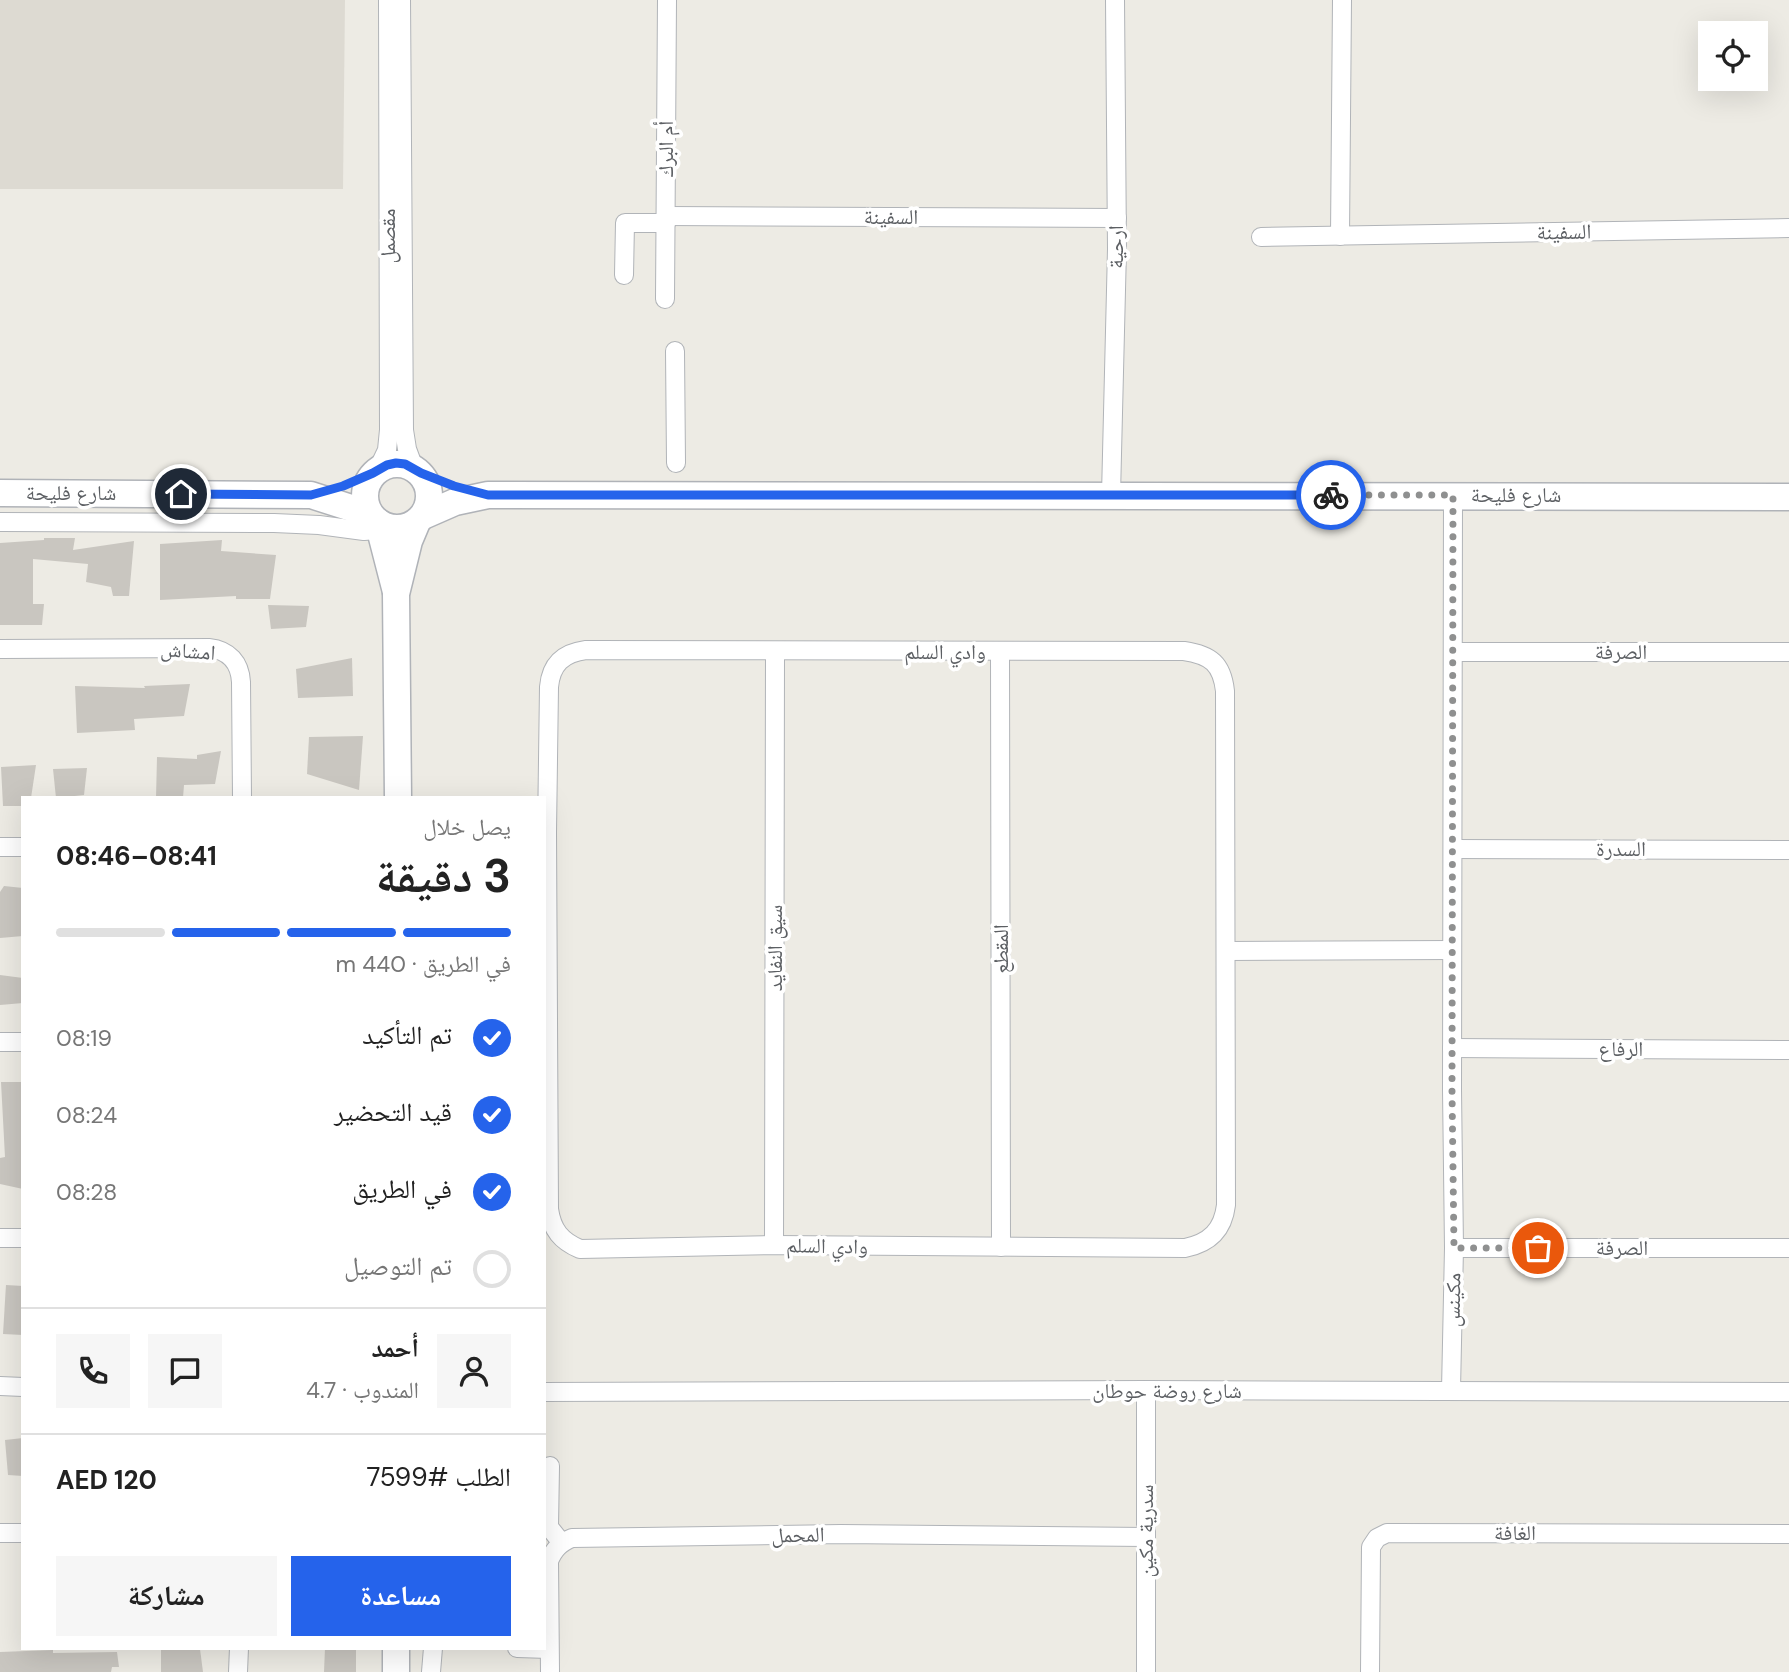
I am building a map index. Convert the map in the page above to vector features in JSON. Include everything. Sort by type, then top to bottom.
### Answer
[{"type":"street","name":"مقصمل","points":[[376,471],[387,450],[389,430],[388,0]]},
{"type":"street","name":"مقصمل","points":[[401,0],[404,430],[407,449],[417,470]]},
{"type":"street","name":"أم البرك","points":[[665,299],[667,0]]},
{"type":"street","name":"ارحية","points":[[1111,495],[1117,218],[1115,0]]},
{"type":"street","points":[[1340,236],[1342,0]]},
{"type":"street","name":"السفينة","points":[[624,275],[625,223],[666,219],[1117,218]]},
{"type":"street","name":"السفينة","points":[[1261,237],[1789,228]]},
{"type":"street","points":[[675,351],[676,463]]},
{"type":"street","points":[[0,522],[394,522],[428,507],[429,489],[417,470],[396,463],[376,471],[365,489],[366,506],[394,522],[409,541],[396,594]]},
{"type":"street","name":"شارع فليحة","points":[[417,470],[454,486],[488,495]]},
{"type":"street","name":"شارع فليحة","points":[[311,495],[376,471]]},
{"type":"street","name":"شارع فليحة","points":[[0,493],[311,495],[394,522],[454,502],[488,495],[1789,497]]},
{"type":"street","name":"مكينس","points":[[1451,1390],[1454,1248],[1453,495]]},
{"type":"street","points":[[394,522],[398,796]]},
{"type":"street","name":"امشاش","points":[[0,649],[209,648],[228,655],[238,667],[242,682],[242,796]]},
{"type":"street","name":"وادي السلم","points":[[586,650],[775,652],[1184,651],[1200,653],[1214,662],[1223,676],[1225,691],[1226,1205],[1219,1230],[1210,1239],[1185,1248],[774,1245],[580,1249],[557,1235],[551,1223],[549,1209],[546,833],[550,676],[563,657],[586,650]]},
{"type":"street","name":"سيق النفايد","points":[[774,1245],[775,652]]},
{"type":"street","name":"المقطع","points":[[1000,652],[1001,1247]]},
{"type":"street","name":"الصرفة","points":[[1453,652],[1789,652]]},
{"type":"street","points":[[0,847],[21,847]]},
{"type":"street","name":"السدرة","points":[[1452,849],[1789,850]]},
{"type":"street","points":[[1227,951],[1452,950]]},
{"type":"street","points":[[0,1042],[21,1042]]},
{"type":"street","name":"الرفاع","points":[[1452,1048],[1789,1050]]},
{"type":"street","points":[[0,1238],[21,1238]]},
{"type":"street","name":"الصرفة","points":[[1454,1248],[1789,1248]]},
{"type":"street","points":[[0,1386],[21,1387]]},
{"type":"street","name":"سدرية مكين","points":[[1146,1390],[1146,1672]]},
{"type":"street","name":"شارع روضة حوطان","points":[[546,1392],[1789,1392]]},
{"type":"street","points":[[550,1466],[549,1527],[561,1542],[553,1550],[549,1561],[550,1672]]},
{"type":"street","points":[[0,1533],[21,1533]]},
{"type":"street","name":"الغافة","points":[[1370,1672],[1371,1547],[1377,1538],[1387,1533],[1789,1534]]},
{"type":"street","name":"المحمل","points":[[561,1542],[583,1537],[828,1534],[1146,1537]]},
{"type":"street","points":[[238,1672],[239,1650]]},
{"type":"street","points":[[396,1650],[396,1672]]},
{"type":"street","points":[[431,1672],[433,1650]]},
{"type":"shaded area","points":[[0,0],[345,0],[343,189],[0,189]]},
{"type":"building","points":[[75,538],[73,550],[134,541],[129,596],[113,596],[111,587],[86,582],[88,564],[33,559],[33,604],[44,604],[42,625],[0,625],[0,543]]},
{"type":"building","points":[[222,540],[221,551],[276,555],[270,599],[236,599],[236,596],[160,600],[160,544]]},
{"type":"building","points":[[268,605],[309,606],[306,627],[271,629]]},
{"type":"building","points":[[352,658],[353,696],[298,698],[296,669]]},
{"type":"building","points":[[190,684],[184,716],[134,719],[135,730],[77,733],[75,686],[145,688],[144,686]]},
{"type":"building","points":[[363,736],[359,790],[307,774],[309,737]]},
{"type":"building","points":[[221,751],[215,784],[184,785],[183,796],[156,796],[157,757],[197,759],[197,755]]},
{"type":"building","points":[[36,765],[31,796],[21,796],[21,806],[3,806],[1,767]]},
{"type":"building","points":[[87,768],[84,795],[56,796],[53,769]]},
{"type":"building","points":[[4,886],[21,888],[21,936],[0,938],[0,892]]},
{"type":"building","points":[[0,975],[21,978],[21,1003],[0,1005]]},
{"type":"building","points":[[1,1082],[21,1082],[21,1189],[0,1184],[0,1158],[5,1157]]},
{"type":"building","points":[[6,1285],[21,1286],[21,1335],[3,1334]]},
{"type":"building","points":[[21,1438],[21,1476],[8,1475],[5,1440]]},
{"type":"building","points":[[53,1650],[53,1653],[117,1652],[119,1667],[112,1667],[111,1672],[0,1672],[0,1652]]},
{"type":"building","points":[[161,1650],[200,1650],[203,1672],[161,1672]]},
{"type":"building","points":[[325,1650],[356,1650],[356,1672],[324,1672]]},
{"type":"way so far","points":[[1331,495],[1453,495],[1454,1248],[1538,1248]]},
{"type":"route","points":[[181,494],[311,495],[343,486],[396,463],[405,464],[454,486],[488,495],[1331,495]]}]
